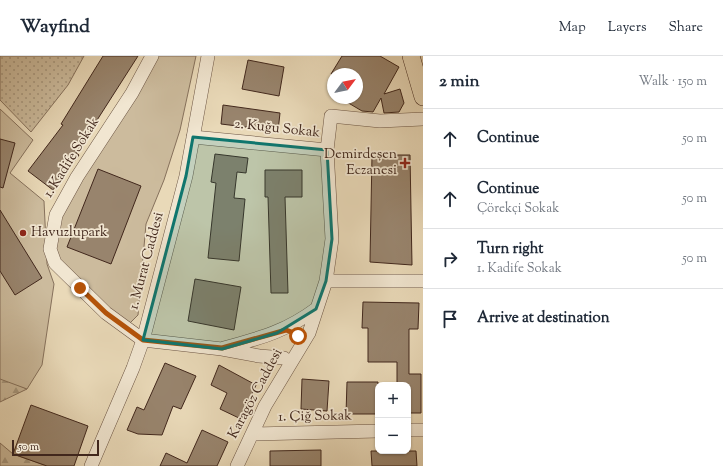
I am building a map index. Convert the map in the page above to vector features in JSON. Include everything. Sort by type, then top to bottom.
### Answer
[{"type":"main road","points":[[411,56],[423,98]]},
{"type":"street","name":"1. Kadife Sokak","points":[[143,340],[106,313],[77,285],[55,263],[50,249],[56,215],[77,177],[132,93],[152,56]]},
{"type":"street","name":"1. Murat Caddesi","points":[[91,466],[133,368],[143,340],[186,176],[208,56]]},
{"type":"street","name":"2. Kuğu Sokak","points":[[193,137],[327,150],[331,116],[380,121],[423,119]]},
{"type":"street","name":"Karagöz Caddesi","points":[[237,466],[265,406],[309,332],[326,281],[332,239],[327,150]]},
{"type":"street","points":[[326,281],[423,281]]},
{"type":"street","points":[[284,358],[280,357],[273,350],[272,341],[279,332],[299,322],[316,309]]},
{"type":"street","points":[[143,340],[222,348],[259,356],[289,358],[298,351],[299,340],[298,336],[290,330],[222,348]]},
{"type":"street","points":[[259,356],[276,365],[278,370],[278,384]]},
{"type":"street","points":[[411,430],[423,430]]},
{"type":"street","name":"1. Çiğ Sokak","points":[[252,434],[375,431]]},
{"type":"highlighted area","points":[[193,137],[327,150],[332,239],[326,281],[316,309],[277,333],[222,349],[143,340],[186,176]]},
{"type":"green space","points":[[0,56],[84,56],[68,85],[31,132],[0,100]]},
{"type":"green space","points":[[152,56],[196,56],[180,130],[164,180],[146,224],[138,315],[126,327],[55,263],[56,215]]},
{"type":"green space","name":"Havuzlupark","points":[[0,109],[33,140],[10,173],[44,201],[47,264],[54,284],[42,365],[27,389],[0,379]]},
{"type":"green space","points":[[0,377],[27,389],[0,402]]},
{"type":"green space","points":[[0,443],[13,454],[47,466],[0,466]]},
{"type":"building","points":[[103,56],[138,56],[76,153],[79,155],[53,190],[28,171],[63,125],[61,124]]},
{"type":"building","points":[[342,56],[380,56],[399,67],[384,94],[400,89],[404,103],[399,112],[384,113],[381,98],[373,112],[362,111],[350,104],[363,104],[363,68],[335,68]]},
{"type":"building","points":[[248,60],[284,67],[279,96],[242,89]]},
{"type":"building","points":[[223,105],[280,113],[278,131],[221,124]]},
{"type":"building","points":[[0,139],[15,143],[3,188],[0,187]]},
{"type":"building","points":[[215,154],[248,158],[246,173],[237,172],[234,198],[245,199],[239,261],[208,258],[216,183],[211,182]]},
{"type":"building","points":[[372,155],[410,155],[412,265],[370,262]]},
{"type":"building","points":[[98,169],[141,186],[111,264],[67,247]]},
{"type":"building","points":[[265,170],[302,170],[302,197],[285,197],[288,293],[271,293],[268,197],[265,197]]},
{"type":"building","points":[[0,210],[42,278],[15,295],[0,271]]},
{"type":"building","points":[[195,279],[241,287],[234,330],[188,321]]},
{"type":"building","points":[[363,302],[419,303],[418,329],[409,329],[409,374],[421,374],[421,413],[411,413],[411,382],[397,382],[397,362],[368,362],[368,328],[362,328]]},
{"type":"building","points":[[165,363],[196,376],[181,409],[173,406],[162,435],[138,434],[127,430],[137,407],[144,410]]},
{"type":"building","points":[[219,365],[256,385],[241,419],[220,409],[227,393],[211,385]]},
{"type":"building","points":[[302,379],[329,381],[327,411],[301,409]]},
{"type":"building","points":[[347,382],[375,382],[375,414],[346,414]]},
{"type":"building","points":[[31,405],[88,426],[74,466],[47,466],[13,454]]},
{"type":"building","points":[[202,430],[228,442],[217,466],[160,466],[166,453],[187,463]]},
{"type":"building","points":[[321,450],[321,466],[270,466],[270,451]]},
{"type":"building","points":[[371,451],[375,451],[375,454],[411,454],[411,451],[416,451],[417,466],[372,466]]},
{"type":"place","name":"Demirdeşen Eczanesi","points":[[405,163]]},
{"type":"place","name":"Havuzlupark","points":[[23,233]]},
{"type":"route","points":[[80,288],[106,313],[143,340],[222,348],[277,333],[282,330],[290,330],[298,336]]}]
